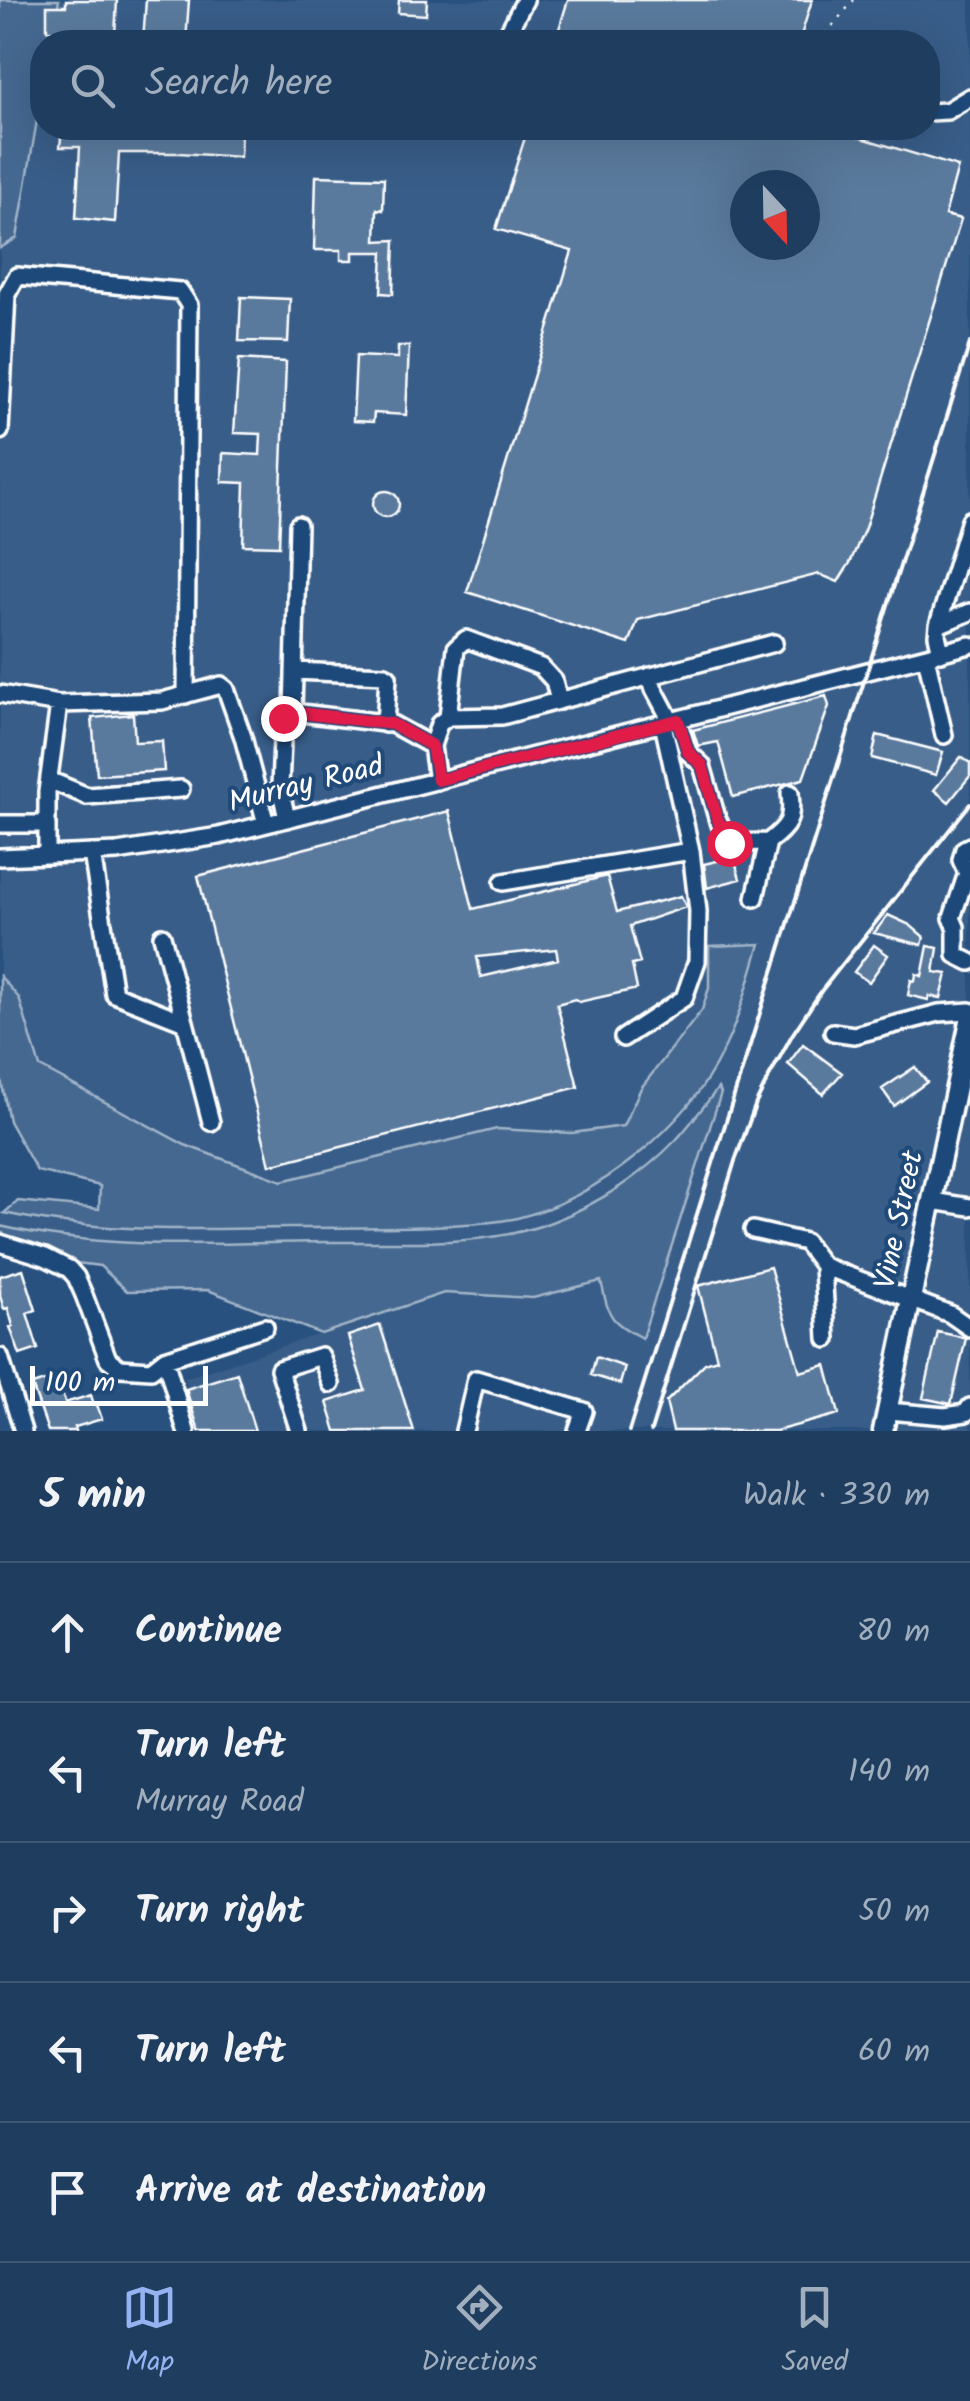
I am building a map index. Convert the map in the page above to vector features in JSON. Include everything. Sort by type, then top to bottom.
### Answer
[{"type":"main road","name":"Vine Street","points":[[883,1431],[970,1021]]},
{"type":"street","points":[[509,30],[524,0]]},
{"type":"street","points":[[940,111],[948,111],[970,97]]},
{"type":"street","points":[[0,430],[6,294],[17,276],[180,291],[189,306],[186,696]]},
{"type":"street","points":[[944,735],[934,655],[938,625],[970,520]]},
{"type":"street","points":[[292,712],[298,525]]},
{"type":"street","points":[[938,625],[970,612]]},
{"type":"street","points":[[448,718],[456,648],[466,639],[542,667],[554,681],[559,701]]},
{"type":"street","points":[[438,780],[432,746],[439,724],[448,718],[502,716],[774,642]]},
{"type":"street","name":"Murray Road","points":[[0,856],[166,846],[287,819],[970,646]]},
{"type":"street","points":[[294,671],[385,675],[386,724]]},
{"type":"street","points":[[650,676],[688,752],[702,765],[717,818],[729,843],[768,842],[784,830],[792,814],[790,793]]},
{"type":"street","points":[[0,694],[59,704],[162,701],[220,686],[226,688],[266,824]]},
{"type":"street","points":[[48,855],[49,780],[59,704]]},
{"type":"street","points":[[287,819],[280,787],[283,718],[292,712],[392,724],[432,746]]},
{"type":"street","points":[[623,1038],[684,998],[697,961],[698,911],[671,722]]},
{"type":"street","points":[[49,780],[87,796],[181,789]]},
{"type":"street","points":[[0,824],[47,824]]},
{"type":"street","points":[[755,898],[768,842]]},
{"type":"street","points":[[970,846],[964,849],[961,860],[968,872],[963,897],[952,918],[956,954],[970,962]]},
{"type":"street","points":[[503,882],[691,851]]},
{"type":"street","points":[[92,853],[114,994],[185,1022]]},
{"type":"street","points":[[162,936],[211,1122]]},
{"type":"street","points":[[833,1032],[854,1035],[939,1013],[970,1012]]},
{"type":"street","points":[[933,1201],[970,1207]]},
{"type":"street","points":[[753,1230],[804,1242],[823,1266],[950,1314],[970,1328]]},
{"type":"street","points":[[0,1244],[45,1257],[69,1269],[84,1295],[108,1359],[120,1368],[167,1367],[265,1327]]},
{"type":"street","points":[[823,1266],[827,1339]]},
{"type":"street","points":[[299,1431],[279,1369],[321,1356],[330,1384]]},
{"type":"street","points":[[0,1358],[24,1431]]},
{"type":"street","points":[[167,1367],[186,1431]]},
{"type":"street","points":[[464,1431],[476,1379],[584,1410],[577,1431]]},
{"type":"street","points":[[888,1410],[945,1416],[966,1413],[970,1407]]},
{"type":"path","points":[[829,30],[854,0]]},
{"type":"shaded area","points":[[0,0],[59,0],[53,30],[30,30],[30,140],[34,140],[17,238],[0,248]]},
{"type":"shaded area","points":[[59,0],[970,0],[970,1431],[202,1431],[185,1378],[445,1293],[533,1298],[601,1280],[718,1089],[675,1141],[648,1166],[585,1207],[517,1233],[437,1241],[146,1243],[87,1241],[0,1226],[4,1213],[88,1227],[146,1229],[436,1226],[514,1219],[547,1209],[578,1195],[639,1155],[686,1106],[723,1054],[760,945],[709,946],[709,988],[702,1010],[641,1087],[623,1126],[572,1133],[497,1129],[282,1181],[185,1145],[40,1067],[19,999],[0,976],[0,248],[17,237],[34,140],[940,140],[940,30],[53,30]]},
{"type":"shaded area","points":[[760,944],[729,1038],[687,1106],[637,1156],[578,1194],[548,1208],[517,1218],[443,1226],[218,1229],[112,1227],[4,1213],[18,1201],[99,1209],[100,1186],[37,1171],[9,1121],[0,1074],[0,976],[19,998],[40,1067],[185,1145],[282,1181],[497,1129],[572,1133],[623,1126],[641,1088],[702,1010],[709,988],[709,946]]},
{"type":"shaded area","points":[[718,1088],[721,1093],[642,1338],[612,1316],[601,1281],[533,1298],[444,1293],[321,1334],[208,1290],[127,1291],[100,1266],[36,1258],[0,1246],[0,1226],[81,1239],[163,1244],[442,1241],[501,1236],[554,1221],[634,1177],[675,1141]]},
{"type":"building","points":[[66,0],[117,0],[115,30],[47,30],[47,6],[66,6]]},
{"type":"building","points":[[146,0],[189,0],[187,30],[144,30]]},
{"type":"building","points":[[399,0],[427,0],[426,15],[398,13]]},
{"type":"building","points":[[568,0],[812,0],[803,30],[559,30]]},
{"type":"building","points":[[61,140],[241,140],[240,157],[119,153],[115,222],[76,218],[80,147],[60,147]]},
{"type":"building","points":[[524,140],[869,140],[958,167],[945,215],[961,219],[865,528],[838,582],[819,574],[638,620],[629,644],[467,592],[572,251],[496,229]]},
{"type":"building","points":[[316,176],[384,178],[383,210],[377,209],[376,241],[395,240],[393,294],[381,293],[383,252],[353,252],[353,260],[341,260],[341,250],[314,250]]},
{"type":"building","points":[[241,297],[290,299],[288,342],[239,341]]},
{"type":"building","points":[[398,346],[409,346],[406,415],[374,413],[373,422],[353,421],[356,356],[398,358]]},
{"type":"building","points":[[239,359],[286,362],[279,546],[243,545],[245,483],[222,482],[223,453],[260,455],[261,434],[234,433]]},
{"type":"building","points":[[386,491],[395,495],[399,504],[395,513],[386,517],[377,513],[373,504],[377,495]]},
{"type":"building","points":[[826,696],[829,706],[803,779],[733,797],[718,742],[698,746],[693,730]]},
{"type":"building","points":[[133,714],[135,742],[162,741],[164,771],[97,775],[92,718]]},
{"type":"building","points":[[877,735],[943,752],[936,775],[872,758]]},
{"type":"building","points":[[961,757],[970,763],[970,776],[949,802],[934,790]]},
{"type":"building","points":[[449,811],[473,909],[607,876],[617,912],[681,896],[686,907],[630,926],[640,963],[632,965],[637,989],[557,1004],[578,1087],[270,1165],[198,876]],"holes":[[[556,949],[558,959],[481,977],[477,957]]]},
{"type":"building","points":[[734,857],[740,879],[707,888],[704,864]]},
{"type":"building","points":[[888,915],[924,937],[922,945],[874,933]]},
{"type":"building","points":[[874,945],[888,955],[869,982],[854,972]]},
{"type":"building","points":[[928,946],[938,948],[934,972],[947,974],[941,998],[929,996],[928,1000],[908,995],[911,980],[915,981],[916,974],[922,976]]},
{"type":"building","points":[[803,1044],[842,1073],[823,1094],[788,1064]]},
{"type":"building","points":[[915,1067],[927,1082],[894,1106],[882,1089]]},
{"type":"building","points":[[770,1267],[800,1372],[826,1365],[839,1414],[776,1431],[673,1431],[666,1402],[705,1363],[717,1359],[698,1286]]},
{"type":"building","points":[[23,1269],[36,1310],[27,1313],[38,1349],[20,1355],[8,1308],[4,1309],[0,1296],[0,1276]]},
{"type":"building","points":[[380,1325],[414,1431],[336,1431],[327,1402],[365,1390],[348,1336]]},
{"type":"building","points":[[938,1332],[966,1338],[951,1404],[923,1398]]},
{"type":"building","points":[[596,1357],[625,1367],[620,1384],[591,1375]]},
{"type":"building","points":[[237,1373],[255,1431],[199,1431],[186,1389]]},
{"type":"building","points":[[57,1377],[65,1403],[91,1395],[102,1419],[75,1427],[76,1431],[48,1431],[32,1385]]},
{"type":"railway","points":[[629,1431],[970,343]]},
{"type":"railway","points":[[651,1431],[735,1161],[769,1077],[822,990],[970,804]]},
{"type":"route","points":[[283,718],[292,712],[392,724],[432,746],[438,780],[678,720],[688,752],[702,765],[717,818],[729,843]]}]
